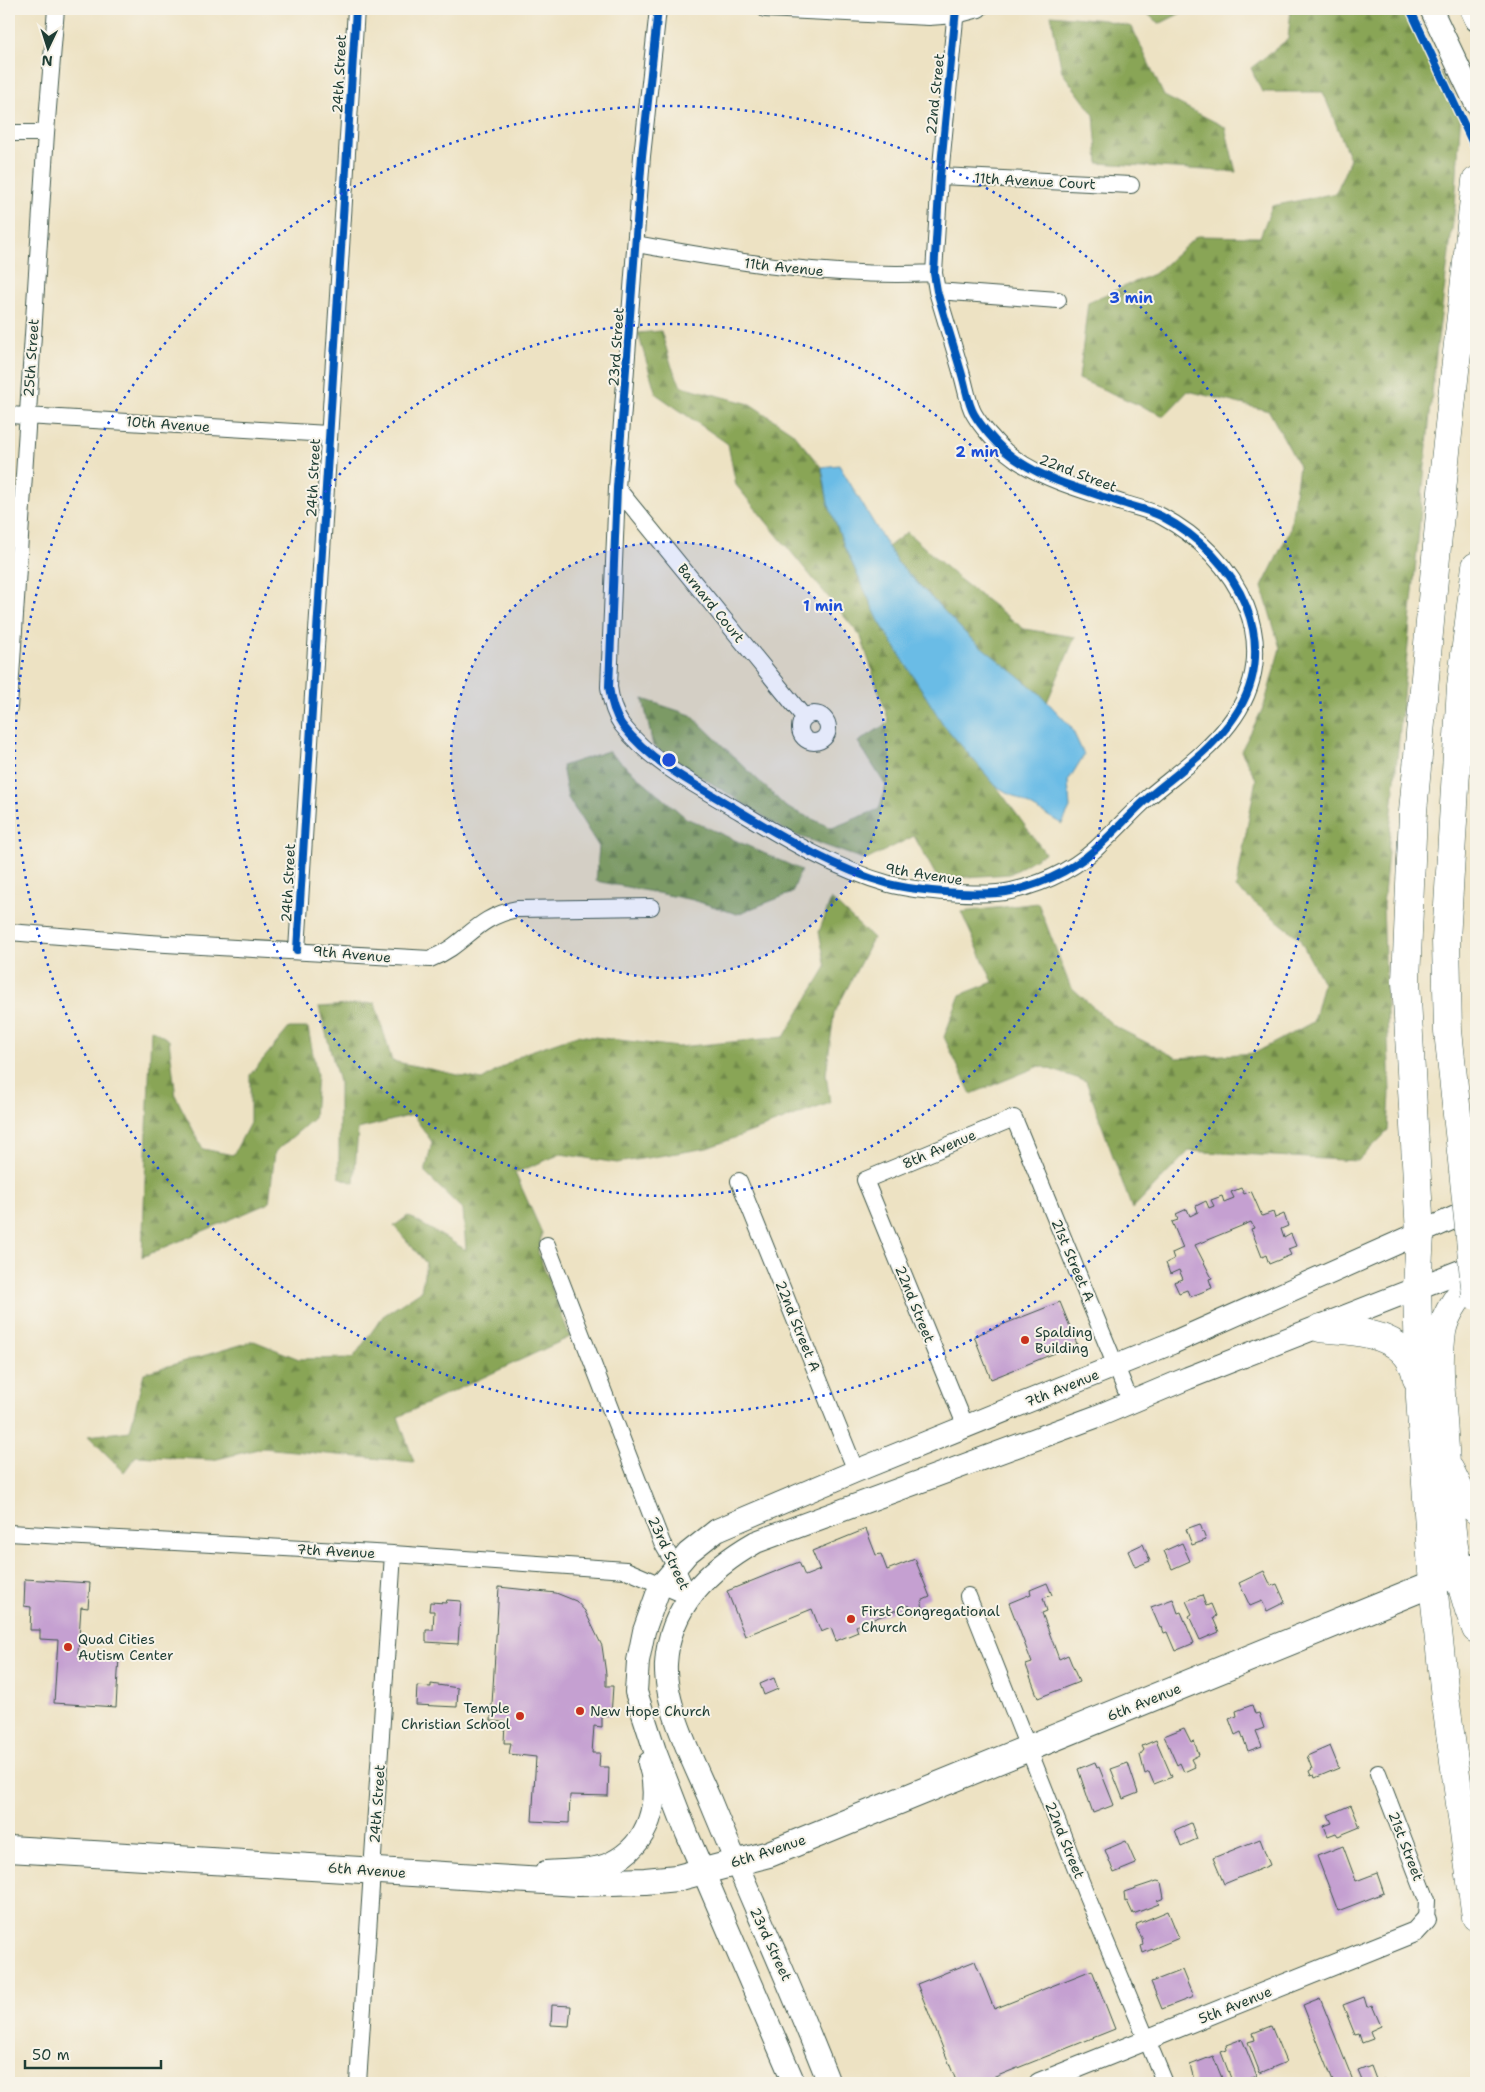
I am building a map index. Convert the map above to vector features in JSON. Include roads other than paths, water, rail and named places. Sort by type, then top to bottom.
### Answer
[{"type":"highway","points":[[1475,193],[1444,470],[1413,812],[1408,895],[1406,981],[1420,1234],[1417,1288],[1420,1398],[1433,1584],[1445,1697],[1476,1917]]},
{"type":"highway","points":[[1476,566],[1461,686],[1446,940],[1448,1031],[1476,1296]]},
{"type":"highway","points":[[1476,1278],[1469,1284],[1452,1308],[1443,1330],[1440,1372],[1450,1527],[1467,1569],[1476,1629]]},
{"type":"highway","points":[[1320,1328],[1372,1333],[1395,1344],[1415,1364],[1420,1398]]},
{"type":"highway","points":[[1446,1461],[1463,1497],[1476,1510]]},
{"type":"main road","points":[[1431,9],[1476,104]]},
{"type":"main road","points":[[1471,9],[1476,20]]},
{"type":"main road","name":"7th Avenue","points":[[660,1586],[688,1553],[717,1530],[1262,1305],[1476,1208]]},
{"type":"main road","points":[[689,1597],[702,1581],[727,1558],[756,1542],[1131,1403],[1188,1378],[1320,1328],[1476,1265]]},
{"type":"main road","name":"6th Avenue","points":[[9,1849],[612,1883],[677,1878],[769,1854],[1467,1569]]},
{"type":"main road","name":"23rd Street","points":[[660,1586],[644,1631],[638,1661],[636,1692],[655,1751],[794,2083]]},
{"type":"main road","name":"23rd Street","points":[[689,1597],[672,1634],[666,1664],[676,1715],[735,1862],[788,1980],[829,2083]]},
{"type":"main road","points":[[481,1876],[592,1869],[612,1863],[627,1852],[640,1838],[648,1826],[654,1806],[652,1773],[638,1731],[636,1692]]},
{"type":"street","name":"25th Street","points":[[9,708],[46,133],[56,9]]},
{"type":"street","name":"24th Street","points":[[297,950],[356,9]]},
{"type":"street","name":"23rd Street","points":[[609,688],[617,488],[642,156],[658,9]]},
{"type":"street","points":[[765,9],[929,16],[979,9]]},
{"type":"street","name":"22nd Street","points":[[956,12],[940,176],[934,273],[937,291],[973,414],[1003,449],[1027,466],[1052,479],[1158,515],[1182,529],[1202,546],[1237,587],[1249,611],[1256,639],[1248,691],[1231,723],[1201,755]]},
{"type":"street","points":[[9,133],[46,133]]},
{"type":"street","name":"11th Avenue Court","points":[[940,176],[1131,185]]},
{"type":"street","name":"11th Avenue","points":[[636,244],[720,259],[805,270],[906,274],[934,273]]},
{"type":"street","points":[[937,291],[1058,300]]},
{"type":"street","name":"10th Avenue","points":[[9,415],[328,434]]},
{"type":"street","name":"Barnard Court","points":[[617,488],[804,717]]},
{"type":"street","name":"9th Avenue","points":[[609,688],[612,707],[620,722],[638,743],[665,767],[813,853],[857,873],[893,885],[976,894],[1007,892],[1053,879],[1089,855],[1148,798],[1201,755]]},
{"type":"street","name":"9th Avenue","points":[[9,932],[149,943],[430,959],[447,952],[478,925],[499,913],[517,910],[651,907]]},
{"type":"street","name":"8th Avenue","points":[[865,1180],[1014,1118]]},
{"type":"street","name":"21st Street A","points":[[1014,1118],[1131,1403]]},
{"type":"street","name":"22nd Street","points":[[865,1180],[966,1427]]},
{"type":"street","name":"22nd Street A","points":[[739,1181],[856,1471]]},
{"type":"street","name":"23rd Street","points":[[548,1245],[658,1535],[676,1567],[689,1597]]},
{"type":"street","name":"7th Avenue","points":[[9,1533],[394,1554],[626,1570],[689,1597]]},
{"type":"street","name":"24th Street","points":[[358,2083],[394,1554]]},
{"type":"street","name":"22nd Street","points":[[968,1596],[1028,1749],[1165,2083]]},
{"type":"street","name":"21st Street","points":[[1378,1774],[1427,1900],[1426,1920]]},
{"type":"street","name":"5th Avenue","points":[[1039,2083],[1415,1932],[1426,1920]]},
{"type":"water","points":[[839,465],[897,562],[969,637],[1038,692],[1071,727],[1084,755],[1068,781],[1070,808],[1062,824],[996,786],[943,724],[879,621],[845,548],[828,503],[822,467]]},
{"type":"place","name":"Spalding Building","points":[[1025,1340]]},
{"type":"place","name":"First Congregational Church","points":[[851,1619]]},
{"type":"place","name":"Quad Cities Autism Center","points":[[68,1647]]},
{"type":"place","name":"New Hope Church","points":[[580,1711]]},
{"type":"place","name":"Temple Christian School","points":[[520,1716]]}]
